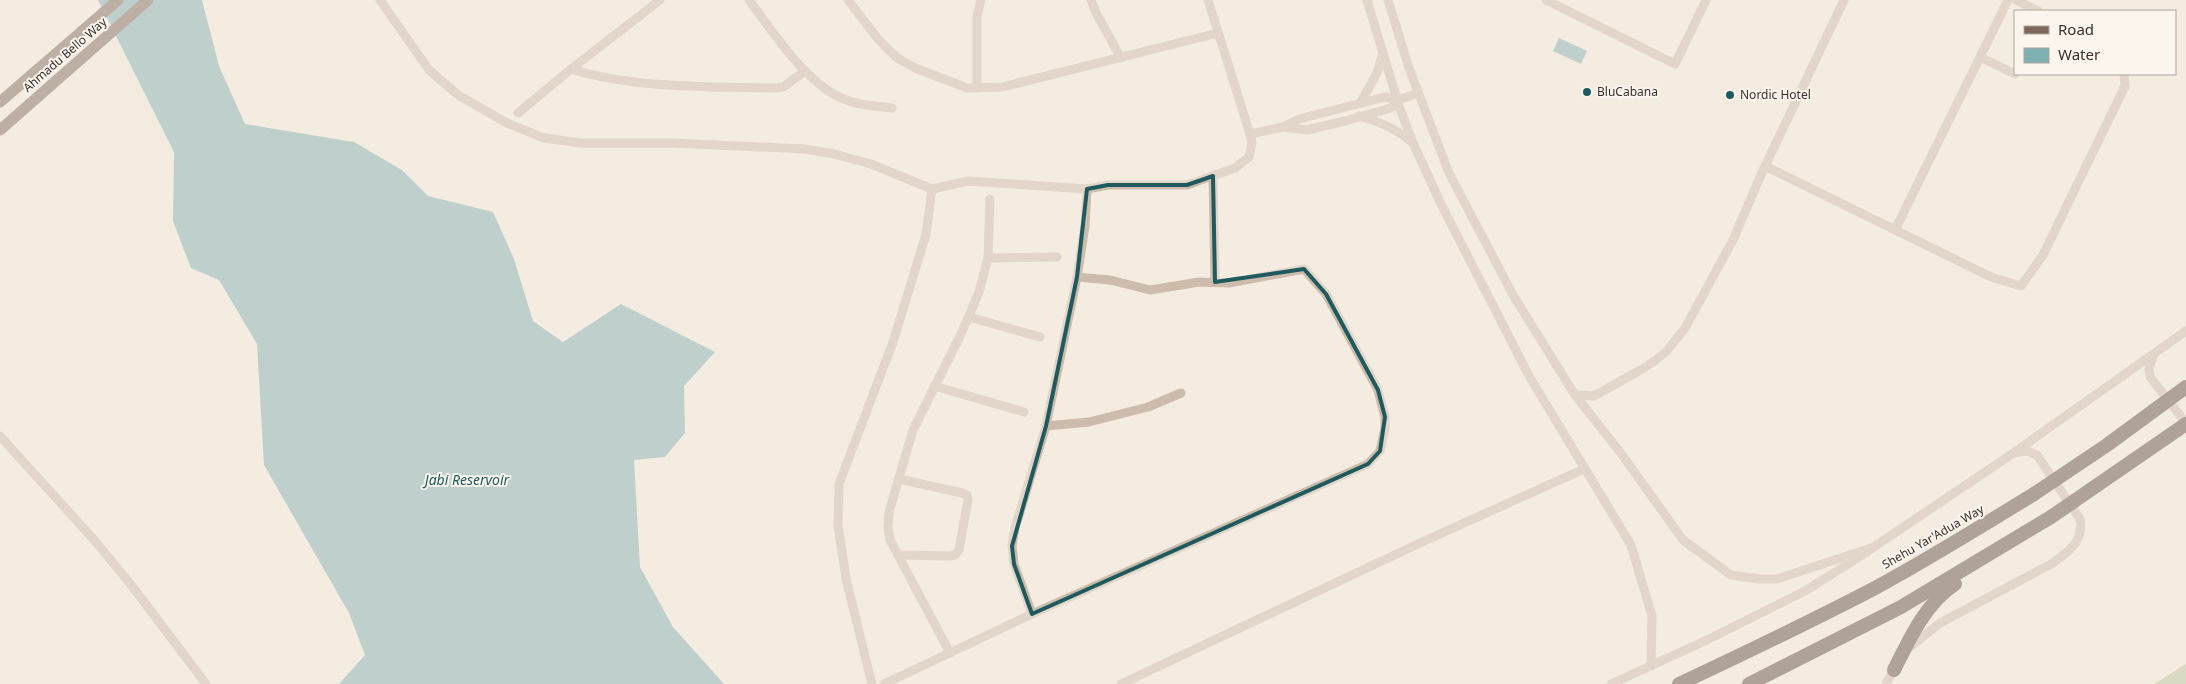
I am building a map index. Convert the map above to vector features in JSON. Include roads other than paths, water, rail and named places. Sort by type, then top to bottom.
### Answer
[{"type":"highway","name":"Shehu Yar'Adua Way","points":[[1678,684],[1798,628],[1932,556],[2034,494],[2114,440],[2186,387]]},
{"type":"highway","points":[[1749,684],[1901,607],[2051,517],[2186,423]]},
{"type":"highway","points":[[1894,670],[1918,624],[1938,598],[2011,541]]},
{"type":"main road","name":"Ahmadu Bello Way","points":[[0,102],[118,0]]},
{"type":"main road","name":"Ahmadu Bello Way","points":[[0,130],[148,0]]},
{"type":"street","points":[[380,0],[429,70],[458,95],[508,124],[544,138],[581,143],[672,143],[804,150],[834,154],[871,164],[932,190],[968,181],[1087,190],[1108,185],[1187,185],[1235,168],[1249,157],[1252,143],[1208,0]]},
{"type":"street","points":[[518,113],[660,0]]},
{"type":"street","points":[[749,0],[805,71],[834,94],[850,102],[892,108]]},
{"type":"street","points":[[848,0],[878,39],[896,57],[915,68],[967,88],[1002,87],[1218,33]]},
{"type":"street","points":[[977,88],[977,16],[981,0]]},
{"type":"street","points":[[1091,0],[1096,13],[1121,58]]},
{"type":"street","points":[[1367,0],[1382,56],[1413,144],[1441,204],[1502,328],[1584,469],[1631,545],[1652,616],[1651,666]]},
{"type":"street","points":[[1388,0],[1418,93],[1449,173],[1513,295],[1576,395],[1620,452],[1683,540],[1731,576],[1777,579],[1804,572],[1871,548]]},
{"type":"street","points":[[1546,0],[1676,64],[1706,0]]},
{"type":"street","points":[[1576,395],[1594,396],[1646,367],[1666,352],[1685,328],[1733,240],[1765,166],[1844,0]]},
{"type":"street","points":[[1896,228],[2008,0]]},
{"type":"street","points":[[2016,0],[2036,10]]},
{"type":"street","points":[[1361,102],[1378,73],[1382,56]]},
{"type":"street","points":[[1980,57],[2014,74]]},
{"type":"street","points":[[571,69],[611,79],[712,87],[774,88],[783,87],[805,71]]},
{"type":"street","points":[[1765,166],[1896,228],[1991,277],[2021,286],[2044,255],[2121,95],[2125,86],[2124,75]]},
{"type":"street","points":[[1283,127],[1307,130],[1391,108],[1398,100],[1418,93]]},
{"type":"street","points":[[1250,134],[1283,127],[1299,119],[1361,102],[1385,97],[1398,100]]},
{"type":"street","points":[[1359,116],[1381,122],[1398,131],[1413,144]]},
{"type":"street","points":[[1213,176],[1216,282]]},
{"type":"street","points":[[872,684],[846,579],[838,525],[839,484],[905,303],[926,234],[932,190]]},
{"type":"street","points":[[1032,614],[1014,564],[1012,546],[1015,528],[1046,426],[1077,277],[1085,226],[1087,190]]},
{"type":"street","points":[[950,653],[890,540],[888,528],[889,512],[913,430],[969,317],[988,258],[990,200]]},
{"type":"street","points":[[988,258],[1057,257]]},
{"type":"street","points":[[884,684],[1032,614],[1368,464],[1380,451],[1385,417],[1378,390],[1326,294],[1304,268],[1228,283],[1216,282],[1150,290],[1110,280],[1077,277]]},
{"type":"street","points":[[969,317],[1040,337]]},
{"type":"street","points":[[1611,684],[1707,640],[1810,587],[2012,454],[2186,331]]},
{"type":"street","points":[[2154,353],[2149,368],[2150,377],[2186,423]]},
{"type":"street","points":[[934,386],[1024,412]]},
{"type":"street","points":[[1046,426],[1089,422],[1148,406],[1181,393]]},
{"type":"street","points":[[1588,412],[1594,396]]},
{"type":"street","points":[[0,436],[96,542],[132,586],[206,684]]},
{"type":"street","points":[[1886,684],[1912,644],[1925,633],[1963,610],[2037,572],[2066,553],[2078,540],[2081,532],[2080,519],[2037,455],[2027,450],[2012,454]]},
{"type":"street","points":[[1121,684],[1422,542],[1584,469]]},
{"type":"street","points":[[898,555],[955,555],[959,550],[968,500],[967,495],[962,493],[899,478]]},
{"type":"street","points":[[1804,572],[1810,587]]},
{"type":"water","name":"Jabi Reservoir","points":[[98,0],[202,0],[219,66],[245,124],[354,142],[402,170],[428,196],[493,212],[514,259],[533,321],[563,342],[621,304],[715,352],[684,386],[685,433],[665,457],[634,460],[640,567],[673,627],[724,684],[339,684],[365,655],[349,613],[264,465],[257,344],[219,280],[191,268],[173,221],[174,152]]},
{"type":"water","points":[[1559,38],[1587,51],[1581,64],[1553,51]]},
{"type":"place","name":"BluCabana","points":[[1587,92]]},
{"type":"place","name":"Nordic Hotel","points":[[1730,95]]}]
